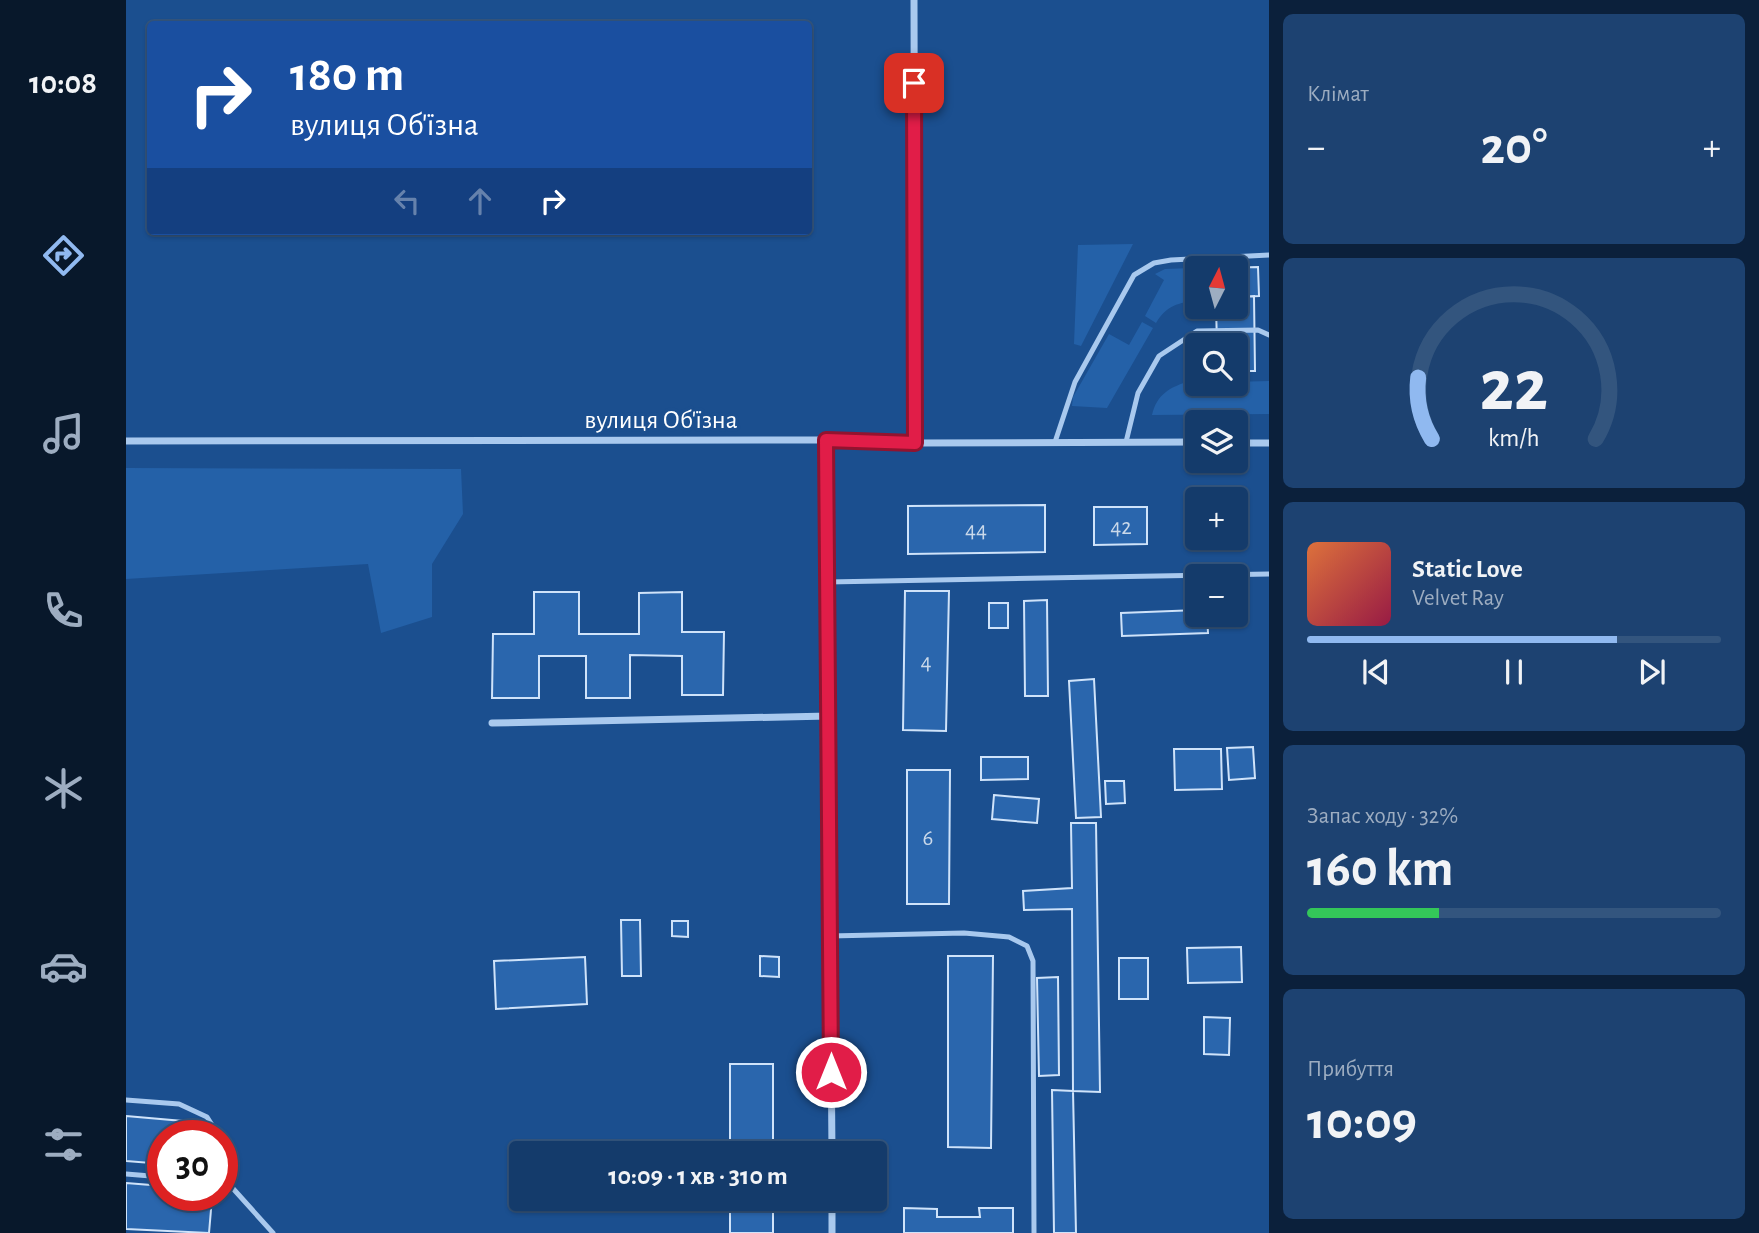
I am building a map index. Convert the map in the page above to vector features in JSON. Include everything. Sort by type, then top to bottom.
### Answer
[{"type":"street","points":[[914,0],[915,443]]},
{"type":"street","points":[[826,440],[831,1141]]},
{"type":"street","name":"вулиця Об'їзна","points":[[126,442],[1185,442]]},
{"type":"street","points":[[1248,443],[1269,443]]},
{"type":"street","points":[[492,723],[829,716]]},
{"type":"street","points":[[832,1211],[832,1233]]},
{"type":"lane","points":[[1055,442],[1074,382],[1133,275],[1154,263],[1171,260],[1269,255]]},
{"type":"lane","points":[[1126,442],[1138,393],[1159,356],[1197,331],[1258,330],[1269,335]]},
{"type":"lane","points":[[827,582],[1269,574]]},
{"type":"lane","points":[[830,936],[964,933],[1009,937],[1027,946],[1033,961],[1034,1233]]},
{"type":"lane","points":[[126,1100],[179,1104],[208,1120]]},
{"type":"lane","points":[[126,1174],[147,1176]]},
{"type":"lane","points":[[238,1196],[273,1233]]},
{"type":"shaded area","points":[[1133,244],[1081,346],[1074,344],[1078,245]]},
{"type":"shaded area","points":[[1185,268],[1185,302],[1164,313],[1156,323],[1145,316],[1164,280],[1155,274],[1165,269]]},
{"type":"shaded area","points":[[1142,322],[1153,328],[1107,408],[1072,406],[1073,397],[1109,334],[1129,345]]},
{"type":"shaded area","points":[[1269,381],[1269,414],[1248,414],[1248,410],[1185,410],[1185,415],[1152,415],[1165,392],[1185,383],[1185,396],[1248,396],[1248,382]]},
{"type":"shaded area","points":[[126,468],[461,469],[463,514],[432,564],[432,617],[381,633],[368,564],[126,579]]},
{"type":"building","points":[[1248,267],[1258,267],[1259,296],[1248,296]]},
{"type":"building","points":[[1248,296],[1254,296],[1255,371],[1248,371],[1248,333],[1217,333],[1216,319],[1248,319]]},
{"type":"building","points":[[1045,505],[1045,552],[908,554],[908,506]]},
{"type":"building","points":[[1094,507],[1147,507],[1147,544],[1094,545]]},
{"type":"building","points":[[905,591],[949,591],[946,731],[903,730]]},
{"type":"building","points":[[534,592],[579,592],[579,634],[639,634],[639,593],[682,592],[682,632],[724,632],[723,695],[682,695],[682,656],[630,655],[630,698],[586,698],[586,656],[539,656],[539,698],[492,698],[493,634],[534,634]]},
{"type":"building","points":[[1047,600],[1048,696],[1025,696],[1024,601]]},
{"type":"building","points":[[989,603],[1008,603],[1008,628],[989,628]]},
{"type":"building","points":[[1185,610],[1185,627],[1208,627],[1208,633],[1122,636],[1121,613]]},
{"type":"building","points":[[1094,679],[1101,817],[1076,818],[1069,681]]},
{"type":"building","points":[[1253,747],[1255,778],[1229,780],[1227,748]]},
{"type":"building","points":[[1174,749],[1221,749],[1222,789],[1175,790]]},
{"type":"building","points":[[981,757],[1028,757],[1028,779],[981,780]]},
{"type":"building","points":[[907,770],[950,770],[949,904],[907,904]]},
{"type":"building","points":[[1105,781],[1124,781],[1125,803],[1106,804]]},
{"type":"building","points":[[994,795],[1039,799],[1037,823],[992,819]]},
{"type":"building","points":[[1071,823],[1096,823],[1100,1092],[1073,1091],[1072,909],[1024,910],[1023,891],[1072,888]]},
{"type":"building","points":[[621,920],[640,920],[641,976],[622,976]]},
{"type":"building","points":[[672,921],[688,921],[688,937],[672,936]]},
{"type":"building","points":[[1241,947],[1242,982],[1188,983],[1187,948]]},
{"type":"building","points":[[760,956],[779,957],[779,977],[760,976]]},
{"type":"building","points":[[948,956],[993,956],[991,1148],[948,1147]]},
{"type":"building","points":[[585,957],[587,1004],[496,1009],[494,961]]},
{"type":"building","points":[[1119,958],[1148,958],[1148,999],[1119,999]]},
{"type":"building","points":[[1058,977],[1059,1075],[1039,1076],[1037,978]]},
{"type":"building","points":[[1204,1017],[1230,1018],[1229,1055],[1204,1054]]},
{"type":"building","points":[[730,1064],[773,1064],[773,1141],[730,1141]]},
{"type":"building","points":[[1052,1090],[1073,1091],[1076,1233],[1054,1233]]},
{"type":"building","points":[[126,1116],[171,1120],[147,1120],[147,1163],[126,1161]]},
{"type":"building","points":[[126,1183],[147,1185],[147,1211],[211,1211],[209,1233],[126,1229]]},
{"type":"building","points":[[904,1208],[937,1209],[937,1217],[980,1217],[979,1208],[1013,1208],[1013,1233],[904,1233]]},
{"type":"building","points":[[730,1211],[773,1211],[773,1233],[730,1233]]},
{"type":"route","points":[[831,1072],[826,440],[915,443],[914,83]]}]
